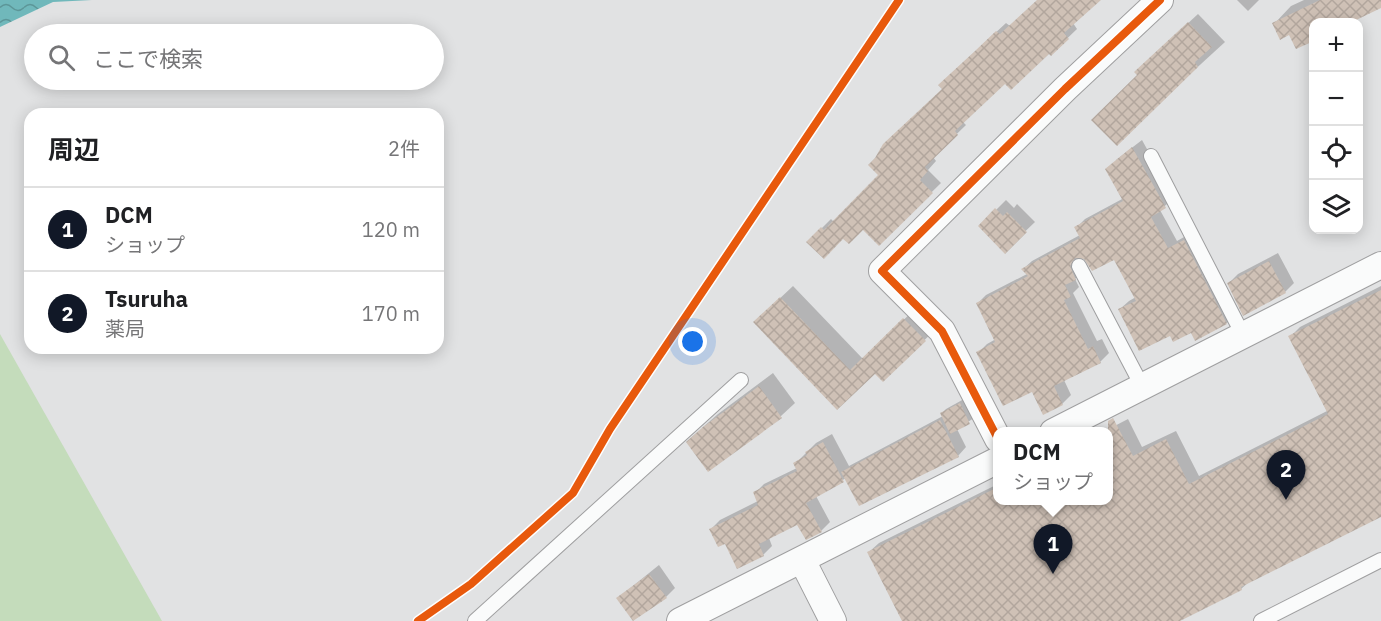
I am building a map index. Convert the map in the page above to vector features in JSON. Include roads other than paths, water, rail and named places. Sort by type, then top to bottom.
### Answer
[{"type":"street","points":[[993,429],[942,331],[882,271],[1065,89],[1160,0]]},
{"type":"street","points":[[1063,427],[1381,265]]},
{"type":"street","points":[[680,621],[993,463]]},
{"type":"street","points":[[802,560],[833,621]]},
{"type":"lane","points":[[1151,156],[1243,335]]},
{"type":"lane","points":[[1079,266],[1142,386]]},
{"type":"lane","points":[[475,621],[741,380]]},
{"type":"lane","points":[[1261,621],[1381,561]]},
{"type":"water","points":[[0,0],[92,0],[53,2],[0,27]]},
{"type":"place","name":"Tsuruha","points":[[1286,500]]},
{"type":"place","name":"DCM","points":[[1053,574]]}]
